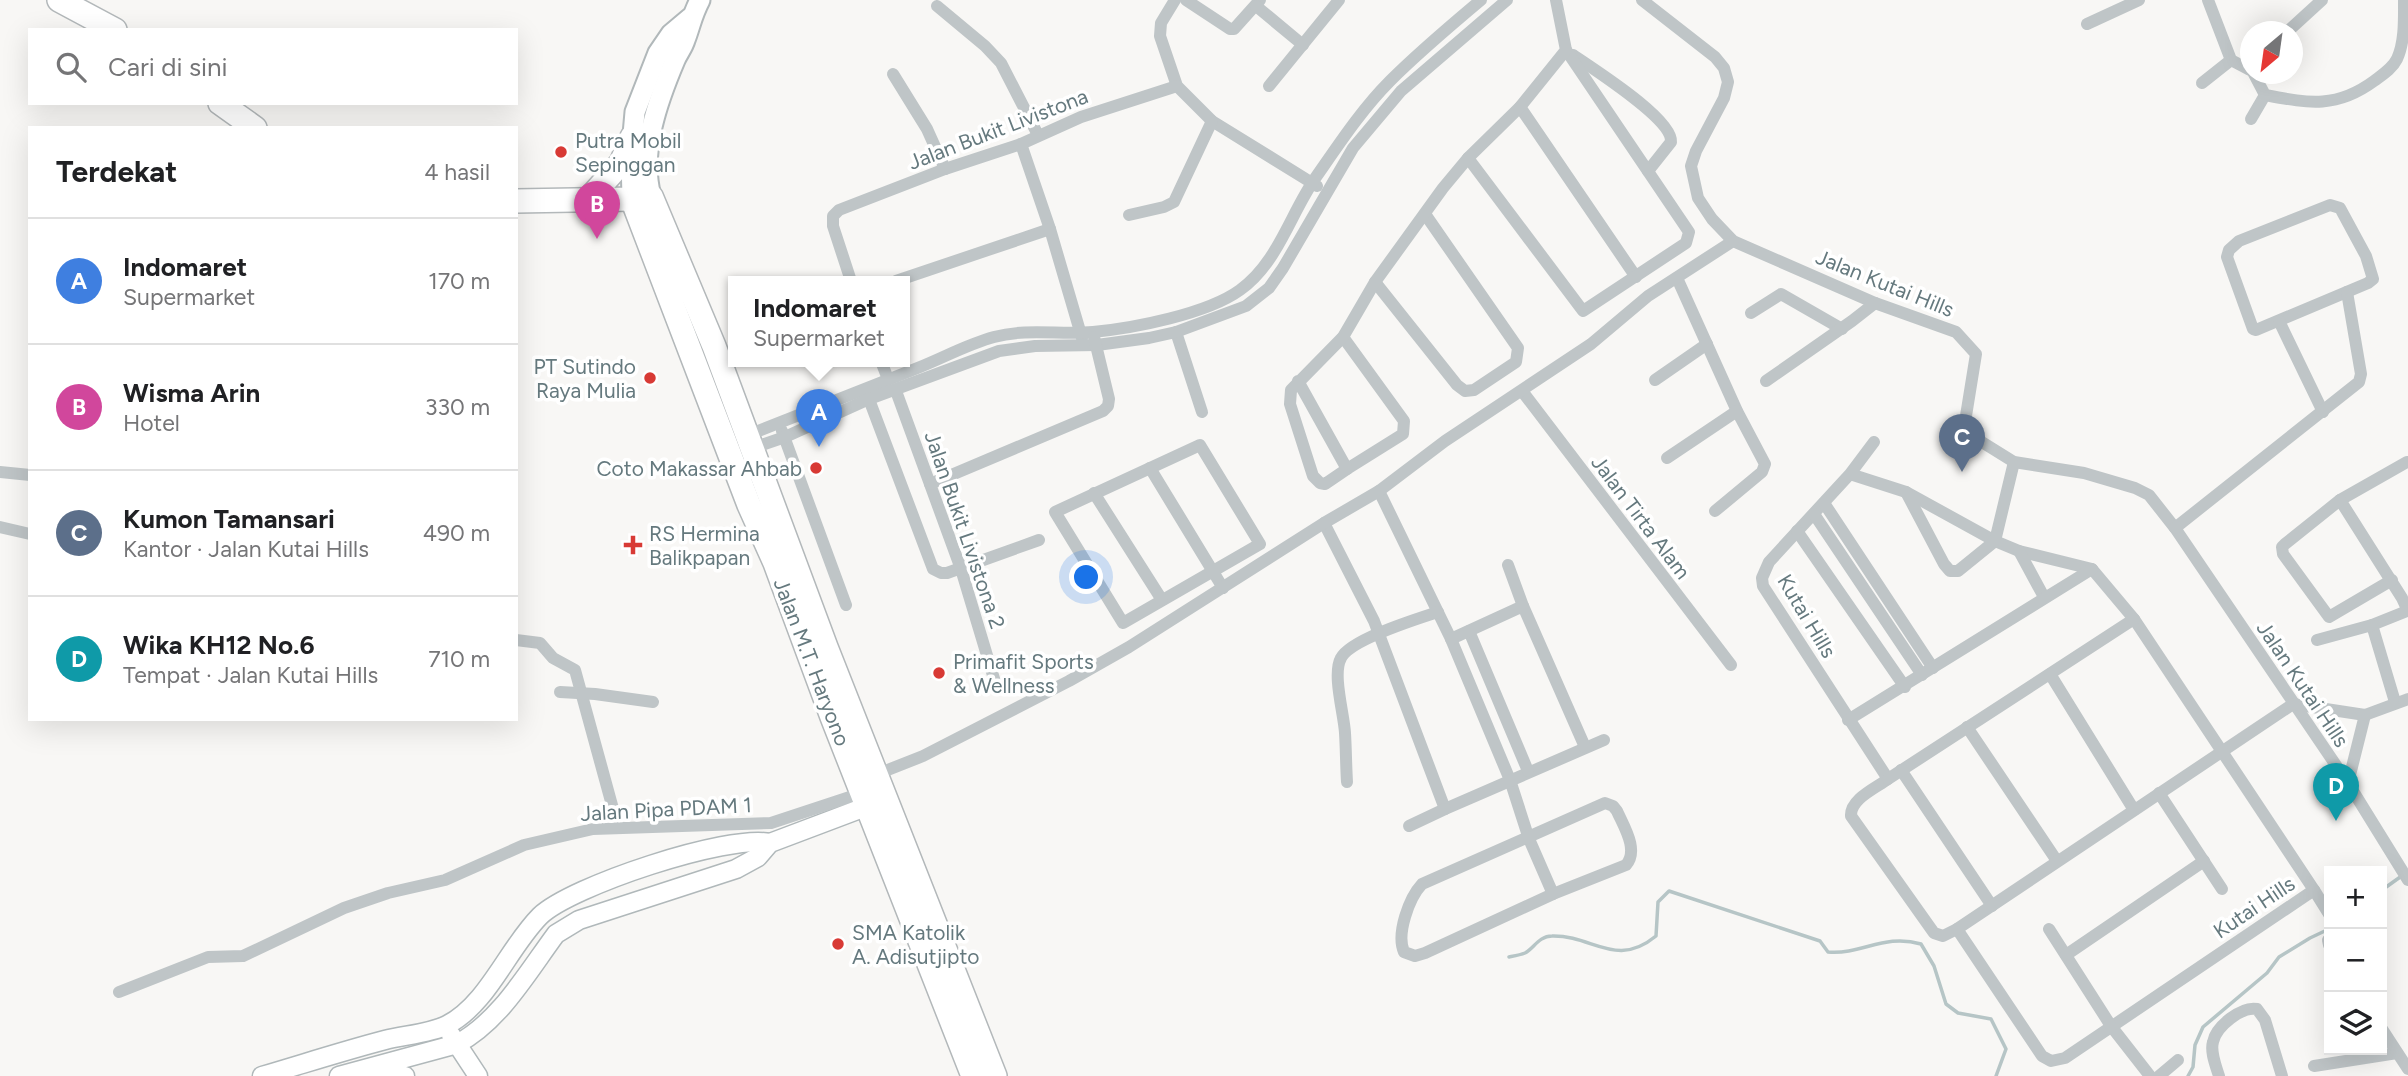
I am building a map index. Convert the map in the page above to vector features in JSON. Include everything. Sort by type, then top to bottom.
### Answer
[{"type":"highway","points":[[60,0],[111,28]]},
{"type":"highway","points":[[223,105],[252,126]]},
{"type":"highway","points":[[588,200],[621,163],[632,137]]},
{"type":"highway","points":[[518,201],[642,197]]},
{"type":"highway","name":"Jalan M.T. Haryono","points":[[642,197],[646,236],[749,505],[775,563],[809,659],[995,1076]]},
{"type":"highway","name":"Jalan M.T. Haryono","points":[[642,197],[751,442],[869,792],[973,1076]]},
{"type":"highway","points":[[588,200],[620,216],[646,236]]},
{"type":"main road","name":"Jalan M.T. Haryono","points":[[642,197],[647,182],[650,138],[659,101],[685,41],[690,18],[700,0]]},
{"type":"main road","name":"Jalan M.T. Haryono","points":[[642,197],[632,137],[635,113],[659,53],[671,34],[690,18]]},
{"type":"street","points":[[1175,0],[1161,23],[1160,36],[1177,86],[1213,121],[1327,192]]},
{"type":"street","points":[[1186,0],[1230,29],[1234,29],[1258,3],[1303,45]]},
{"type":"street","points":[[1269,86],[1339,0]]},
{"type":"street","points":[[909,379],[996,336],[1036,331],[1086,332],[1167,318],[1223,299],[1240,290],[1254,278],[1274,251],[1312,183],[1355,122],[1389,82],[1428,44],[1481,0]]},
{"type":"street","points":[[751,442],[778,424],[831,404],[999,351],[1026,346],[1097,345],[1176,332],[1246,306],[1269,288],[1353,148],[1401,91],[1507,0]]},
{"type":"street","points":[[1468,158],[1583,311],[1686,243],[1690,236],[1566,50],[1556,0]]},
{"type":"street","name":"Jalan Kutai Hills","points":[[1642,0],[1724,68],[1728,82],[1724,98],[1696,151],[1692,166],[1693,185],[1698,198],[1732,242],[1875,303],[1956,332],[1976,354],[1965,422],[1977,439],[2014,462],[2084,472],[2149,495],[2175,528],[2348,783],[2408,880]]},
{"type":"street","points":[[2087,24],[2139,0]]},
{"type":"street","points":[[2208,0],[2231,60],[2240,65]]},
{"type":"street","points":[[2299,21],[2322,0]]},
{"type":"street","points":[[2259,84],[2265,95],[2308,103],[2342,99],[2361,90],[2389,70],[2396,61],[2406,17],[2404,0]]},
{"type":"street","points":[[937,6],[993,53],[1038,135]]},
{"type":"street","points":[[1343,337],[1405,426],[1403,434],[1325,484],[1320,484],[1313,476],[1289,394],[1298,381],[1343,337],[1375,282],[1443,188],[1468,158],[1520,107],[1566,50]]},
{"type":"street","points":[[1566,50],[1627,93],[1665,125],[1672,136],[1671,142],[1648,171]]},
{"type":"street","points":[[2202,83],[2231,60]]},
{"type":"street","points":[[893,75],[927,129],[945,169]]},
{"type":"street","name":"Jalan Bukit Livistona","points":[[849,276],[833,226],[835,213],[945,169],[1021,144],[1081,117],[1177,86]]},
{"type":"street","points":[[2251,119],[2265,95]]},
{"type":"street","points":[[1520,107],[1636,277]]},
{"type":"street","points":[[1129,215],[1174,202],[1213,121]]},
{"type":"street","points":[[930,484],[1103,411],[1110,399],[1097,345],[1086,332],[1021,144]]},
{"type":"street","points":[[2330,205],[2336,206],[2340,208],[2366,256],[2373,279],[2347,292],[2256,331],[2251,328],[2227,257],[2229,250],[2239,241],[2330,205]]},
{"type":"street","points":[[1375,282],[1457,385],[1465,391],[1474,390],[1516,362],[1518,348],[1425,215]]},
{"type":"street","points":[[910,277],[1050,229]]},
{"type":"street","name":"Jalan Pipa PDAM 1","points":[[120,992],[208,957],[243,956],[344,908],[388,893],[445,880],[524,845],[593,829],[771,823],[869,792],[923,756],[1129,647],[1379,491],[1445,441],[1591,344],[1647,296],[1732,242]]},
{"type":"street","points":[[1677,278],[1737,411],[1763,460],[1764,468],[1715,511]]},
{"type":"street","points":[[1240,290],[1246,306]]},
{"type":"street","points":[[2175,528],[2359,382],[2362,377],[2347,292]]},
{"type":"street","points":[[1751,313],[1781,294],[1842,329]]},
{"type":"street","points":[[1766,381],[1875,303]]},
{"type":"street","points":[[2279,321],[2323,411]]},
{"type":"street","points":[[1083,345],[1086,332]]},
{"type":"street","points":[[1176,332],[1202,412]]},
{"type":"street","points":[[1655,380],[1707,344]]},
{"type":"street","name":"Jalan Bukit Livistona 2","points":[[882,367],[887,387],[930,484],[961,569],[995,682]]},
{"type":"street","points":[[1298,381],[1347,469]]},
{"type":"street","name":"Jalan Tirta Alam","points":[[1522,391],[1731,665]]},
{"type":"street","points":[[751,442],[785,438],[867,393]]},
{"type":"street","points":[[867,393],[929,565],[933,569],[941,573],[961,569],[1039,540]]},
{"type":"street","points":[[1667,458],[1737,411]]},
{"type":"street","points":[[778,424],[846,605]]},
{"type":"street","name":"Kutai Hills","points":[[1874,442],[1850,474],[1769,562],[1762,578],[1763,586],[1888,779]]},
{"type":"street","points":[[1200,445],[1260,544],[1123,623],[1055,512],[1094,493],[1200,445]]},
{"type":"street","points":[[1906,492],[1944,564],[1950,571],[1958,571],[1995,541],[2014,462]]},
{"type":"street","points":[[2340,632],[2283,554],[2282,547],[2340,500],[2408,462]]},
{"type":"street","points":[[1150,468],[1223,588]]},
{"type":"street","points":[[0,472],[28,475]]},
{"type":"street","points":[[1850,474],[1906,492],[1995,541],[2019,551],[2092,569]]},
{"type":"street","points":[[1379,491],[1451,639],[1510,780],[1529,839],[1553,894]]},
{"type":"street","points":[[1094,493],[1162,600]]},
{"type":"street","points":[[2317,640],[2372,625],[2407,611],[2392,580],[2340,500]]},
{"type":"street","points":[[1824,502],[1928,672]]},
{"type":"street","points":[[1814,514],[1928,672]]},
{"type":"street","points":[[1324,523],[1379,634],[1445,808]]},
{"type":"street","points":[[0,527],[28,534]]},
{"type":"street","points":[[1797,531],[1905,687]]},
{"type":"street","points":[[2019,551],[2044,597]]},
{"type":"street","points":[[1508,565],[1523,606],[1585,747]]},
{"type":"street","points":[[1848,720],[2092,569]]},
{"type":"street","name":"Kutai Hills","points":[[1957,929],[2042,1056],[2051,1061],[2065,1058],[2314,890],[2134,619],[2092,569]]},
{"type":"street","points":[[2329,617],[2392,580]]},
{"type":"street","points":[[1451,639],[1523,606]]},
{"type":"street","points":[[1347,782],[1338,666],[1346,650],[1379,634],[1438,612]]},
{"type":"street","points":[[2134,619],[1901,770],[1854,804],[1850,811],[1851,816],[1931,929],[1943,936],[1957,929],[2293,704],[2365,715],[2408,699]]},
{"type":"street","points":[[2372,625],[2395,702]]},
{"type":"street","points":[[1469,631],[1528,771]]},
{"type":"street","points":[[518,640],[540,643],[553,659],[570,666],[577,675],[618,827]]},
{"type":"street","points":[[2050,674],[2134,810]]},
{"type":"street","points":[[560,692],[653,702]]},
{"type":"street","points":[[2348,783],[2365,715]]},
{"type":"street","points":[[1967,727],[2057,862]]},
{"type":"street","points":[[1409,826],[1528,771],[1604,740]]},
{"type":"street","points":[[1901,770],[1992,906]]},
{"type":"street","points":[[339,1076],[457,1044],[481,1029],[497,1013],[556,934],[579,920],[736,869],[758,857],[770,843],[869,792]]},
{"type":"street","points":[[2159,793],[2222,889]]},
{"type":"street","points":[[1605,803],[1617,810],[1632,853],[1628,862],[1619,868],[1553,894],[1425,953],[1415,956],[1404,952],[1402,946],[1405,916],[1412,897],[1422,884],[1529,839],[1605,803]]},
{"type":"street","points":[[262,1076],[387,1039],[445,1027],[474,1003],[539,917],[558,902],[590,886],[642,868],[739,842],[757,840],[770,843]]},
{"type":"street","points":[[2066,955],[2204,861]]},
{"type":"street","points":[[2314,890],[2324,906]]},
{"type":"street","points":[[539,917],[556,934]]},
{"type":"street","points":[[2049,929],[2111,1026],[2150,1076]]},
{"type":"street","points":[[2219,1076],[2213,1042],[2217,1033],[2239,1013],[2253,1008],[2257,1009],[2265,1020],[2283,1076]]},
{"type":"street","points":[[445,1027],[478,1076]]},
{"type":"street","points":[[2387,1038],[2408,1069]]},
{"type":"street","points":[[2387,1053],[2397,1053]]},
{"type":"street","points":[[2314,1066],[2347,1055]]},
{"type":"street","points":[[2159,1076],[2179,1060]]},
{"type":"street","points":[[2205,1076],[2215,1063]]},
{"type":"street","points":[[298,1065],[365,1068],[405,1076]]},
{"type":"waterway","points":[[2387,886],[2403,875]]},
{"type":"waterway","points":[[1509,957],[1525,953],[1540,940],[1552,936],[1567,937],[1616,950],[1629,950],[1642,945],[1656,936],[1658,902],[1669,891],[1820,941],[1828,952],[1852,950],[1884,942],[1908,941],[1921,944],[1934,966],[1946,1004],[1958,1013],[1991,1019],[2006,1049],[1996,1076]]},
{"type":"waterway","points":[[2188,1076],[2193,1067],[2195,1045],[2203,1027],[2267,973],[2279,957],[2324,931]]},
{"type":"place","name":"Putra Mobil Sepinggan","points":[[561,152]]},
{"type":"place","name":"Wisma Arin","points":[[597,239]]},
{"type":"place","name":"PT Sutindo Raya Mulia","points":[[650,378]]},
{"type":"place","name":"Indomaret","points":[[819,447]]},
{"type":"place","name":"Coto Makassar Ahbab","points":[[816,468]]},
{"type":"place","name":"Kumon Tamansari","points":[[1962,472]]},
{"type":"place","name":"RS Hermina Balikpapan","points":[[633,545]]},
{"type":"place","name":"Primafit Sports & Wellness","points":[[939,673]]},
{"type":"place","name":"Wika KH12 No.6","points":[[2336,821]]},
{"type":"place","name":"SMA Katolik A. Adisutjipto","points":[[838,944]]}]
